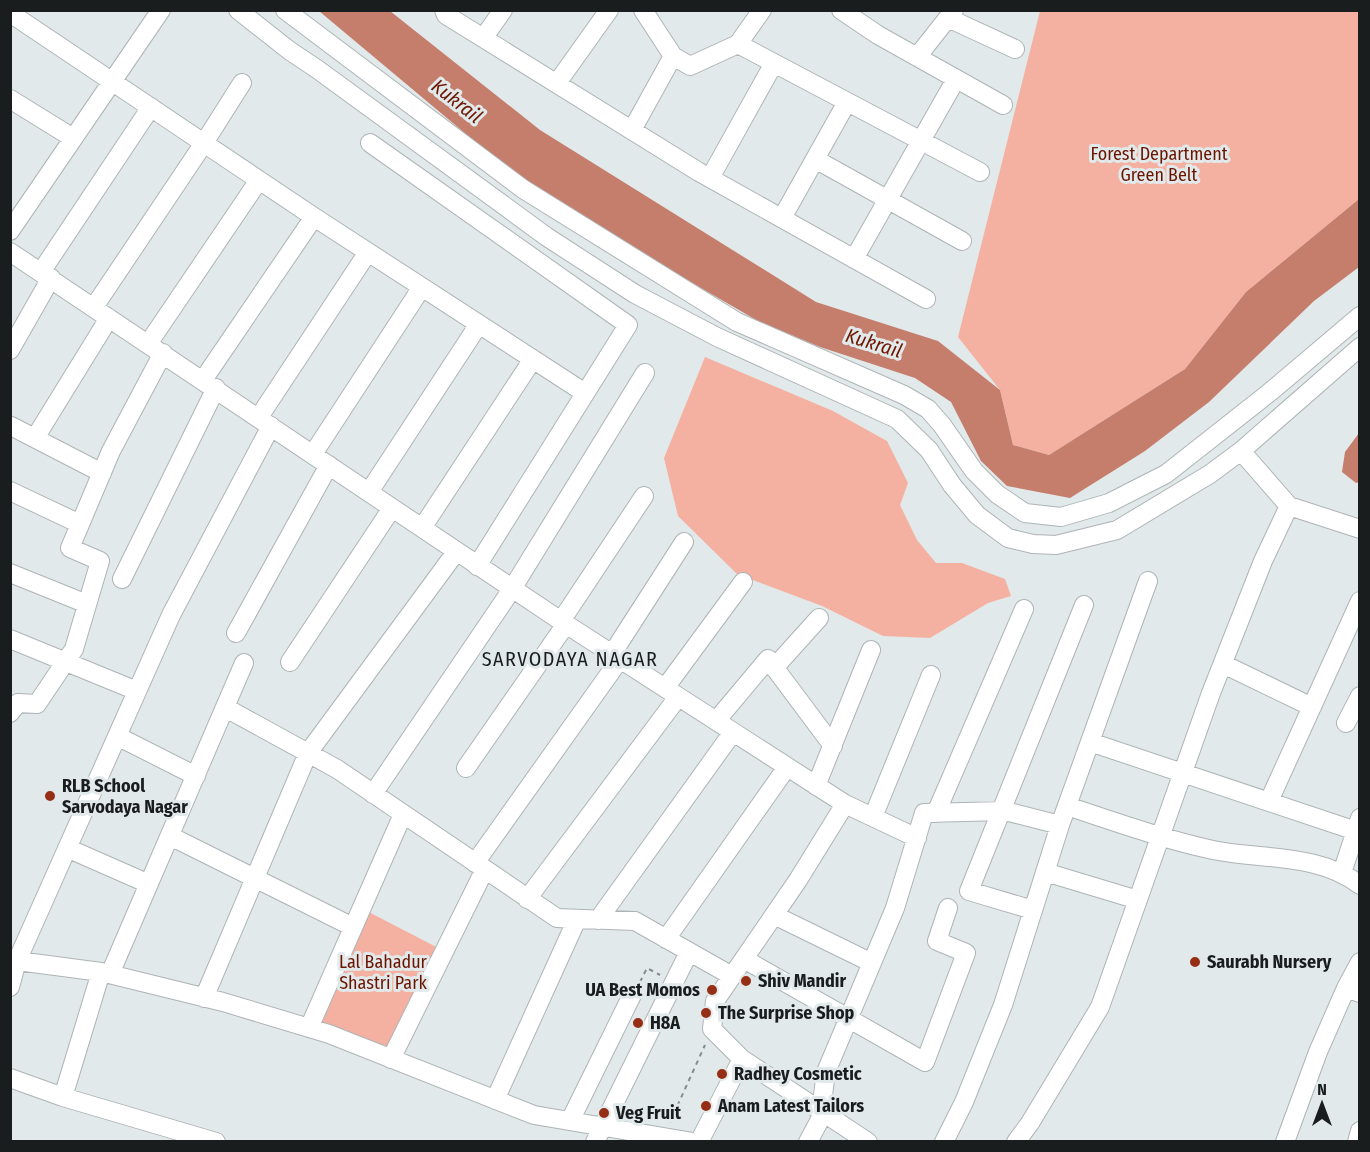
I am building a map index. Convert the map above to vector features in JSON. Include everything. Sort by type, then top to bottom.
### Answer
[{"type":"street","points":[[10,231],[161,10]]},
{"type":"street","points":[[238,10],[290,51],[318,69],[547,237],[635,294],[717,337],[897,419],[929,450],[951,484],[977,515],[1008,538],[1033,544],[1056,545],[1117,531],[1210,474],[1241,451],[1359,346]]},
{"type":"street","points":[[285,10],[523,189],[737,322],[904,394],[928,409],[974,471],[997,494],[1024,513],[1061,517],[1109,503],[1166,474],[1270,392],[1359,316]]},
{"type":"street","points":[[444,10],[446,15],[710,178],[926,300]]},
{"type":"street","points":[[484,37],[503,10]]},
{"type":"street","points":[[557,83],[609,10]]},
{"type":"street","points":[[643,10],[673,56],[690,66],[738,44],[762,10]]},
{"type":"street","points":[[841,10],[878,35],[1003,105]]},
{"type":"street","points":[[10,13],[314,217],[585,393]]},
{"type":"street","points":[[917,57],[951,14],[1015,49]]},
{"type":"street","points":[[738,44],[980,172]]},
{"type":"street","points":[[632,130],[673,56]]},
{"type":"street","points":[[710,178],[774,63]]},
{"type":"street","points":[[854,259],[956,79]]},
{"type":"street","points":[[94,307],[242,83]]},
{"type":"street","points":[[10,99],[73,138]]},
{"type":"street","points":[[782,218],[847,102]]},
{"type":"street","points":[[10,350],[46,275],[151,107]]},
{"type":"street","points":[[370,143],[628,325],[477,566]]},
{"type":"street","points":[[815,159],[962,241]]},
{"type":"street","points":[[10,713],[18,703],[38,704],[74,649],[100,561],[70,548],[156,348],[259,180]]},
{"type":"street","points":[[122,579],[210,384],[314,217]]},
{"type":"street","points":[[10,252],[210,384],[477,566],[816,786],[845,804],[917,838]]},
{"type":"street","points":[[10,987],[14,961],[68,848],[171,615],[265,422],[368,252]]},
{"type":"street","points":[[313,454],[422,287]]},
{"type":"street","points":[[35,438],[109,318]]},
{"type":"street","points":[[369,492],[479,324]]},
{"type":"street","points":[[422,528],[532,359]]},
{"type":"street","points":[[373,794],[512,589],[645,373]]},
{"type":"street","points":[[11,426],[102,473]]},
{"type":"street","points":[[1241,451],[1289,506],[1359,530]]},
{"type":"street","points":[[236,633],[329,465]]},
{"type":"street","points":[[10,491],[80,524]]},
{"type":"street","points":[[466,768],[564,623],[644,496]]},
{"type":"street","points":[[1016,1142],[1030,1123],[1100,1006],[1223,664],[1263,561],[1289,506]]},
{"type":"street","points":[[290,662],[392,508]]},
{"type":"street","points":[[391,1059],[480,866],[616,656],[684,542]]},
{"type":"street","points":[[204,998],[308,753],[456,552]]},
{"type":"street","points":[[10,573],[87,604]]},
{"type":"street","points":[[944,1142],[964,1102],[1003,1005],[1066,806],[1148,581]]},
{"type":"street","points":[[527,898],[672,692],[743,582]]},
{"type":"street","points":[[1269,801],[1359,601]]},
{"type":"street","points":[[1033,910],[969,891],[999,811],[1084,605]]},
{"type":"street","points":[[936,813],[1024,609]]},
{"type":"street","points":[[774,668],[819,618]]},
{"type":"street","points":[[10,639],[137,691]]},
{"type":"street","points":[[816,786],[871,650]]},
{"type":"street","points":[[716,721],[768,658],[832,746]]},
{"type":"street","points":[[63,1097],[105,973],[149,884],[244,663]]},
{"type":"street","points":[[1223,664],[1312,707]]},
{"type":"street","points":[[873,817],[932,675]]},
{"type":"street","points":[[1346,723],[1359,696]]},
{"type":"street","points":[[226,708],[337,769],[557,918],[635,921],[732,976]]},
{"type":"street","points":[[598,920],[733,732]]},
{"type":"street","points":[[117,736],[196,776]]},
{"type":"street","points":[[1090,742],[1269,801],[1358,825],[1342,873]]},
{"type":"street","points":[[666,939],[788,767]]},
{"type":"street","points":[[845,804],[774,915],[715,1001],[712,1029],[742,1059],[868,1142]]},
{"type":"street","points":[[1066,806],[1160,837],[1215,850],[1317,864],[1342,873],[1359,885]]},
{"type":"street","points":[[808,1142],[822,1111],[826,1072],[895,908],[924,813],[999,811],[1060,825]]},
{"type":"street","points":[[309,1028],[403,813]]},
{"type":"street","points":[[170,836],[353,927]]},
{"type":"street","points":[[68,848],[149,884]]},
{"type":"street","points":[[1045,872],[1138,900]]},
{"type":"street","points":[[744,959],[925,1062],[966,953],[938,941],[948,908]]},
{"type":"street","points":[[774,915],[872,963]]},
{"type":"street","points":[[495,1100],[577,919]]},
{"type":"street","points":[[600,1134],[689,952]]},
{"type":"street","points":[[14,961],[105,973],[309,1028],[534,1115],[570,1121],[600,1134],[693,1142]]},
{"type":"street","points":[[1285,1142],[1318,1052],[1353,991],[1359,962]]},
{"type":"street","points":[[570,1121],[632,995]]},
{"type":"street","points":[[699,1142],[742,1059]]},
{"type":"street","points":[[12,1082],[216,1142]]},
{"type":"street","points":[[1357,1142],[1359,1131]]},
{"type":"path","points":[[632,995],[647,968],[675,982]]},
{"type":"path","points":[[663,1138],[712,1029]]},
{"type":"green space","name":"Forest Department Green Belt","points":[[1040,11],[1359,11],[1359,199],[1246,292],[1185,369],[1049,455],[1013,445],[1000,390],[958,337]]},
{"type":"green space","points":[[705,357],[833,411],[887,441],[908,483],[900,505],[917,540],[936,563],[962,563],[1005,579],[1011,596],[988,603],[930,638],[883,636],[822,606],[737,574],[678,516],[664,458]]},
{"type":"green space","name":"Lal Bahadur Shastri Park","points":[[361,908],[444,951],[391,1059],[309,1028]]},
{"type":"water","name":"Kukrail","points":[[319,11],[390,11],[540,130],[816,302],[938,341],[1000,390],[1013,445],[1049,455],[1185,369],[1246,292],[1359,199],[1359,267],[1314,301],[1209,402],[1145,451],[1070,498],[1007,486],[981,461],[951,402],[915,378],[820,347],[758,321],[637,251],[503,165]]},
{"type":"water","points":[[1359,433],[1359,482],[1356,483],[1342,472],[1345,452]]},
{"type":"place","name":"RLB School Sarvodaya Nagar","points":[[50,796]]},
{"type":"place","name":"Saurabh Nursery","points":[[1195,962]]},
{"type":"place","name":"Shiv Mandir","points":[[746,981]]},
{"type":"place","name":"UA Best Momos","points":[[712,990]]},
{"type":"place","name":"The Surprise Shop","points":[[706,1013]]},
{"type":"place","name":"H8A","points":[[638,1023]]},
{"type":"place","name":"Radhey Cosmetic","points":[[722,1074]]},
{"type":"place","name":"Anam Latest Tailors","points":[[706,1106]]},
{"type":"place","name":"Veg Fruit","points":[[604,1113]]},
{"type":"district","name":"SARVODAYA NAGAR","points":[[570,659]]}]
